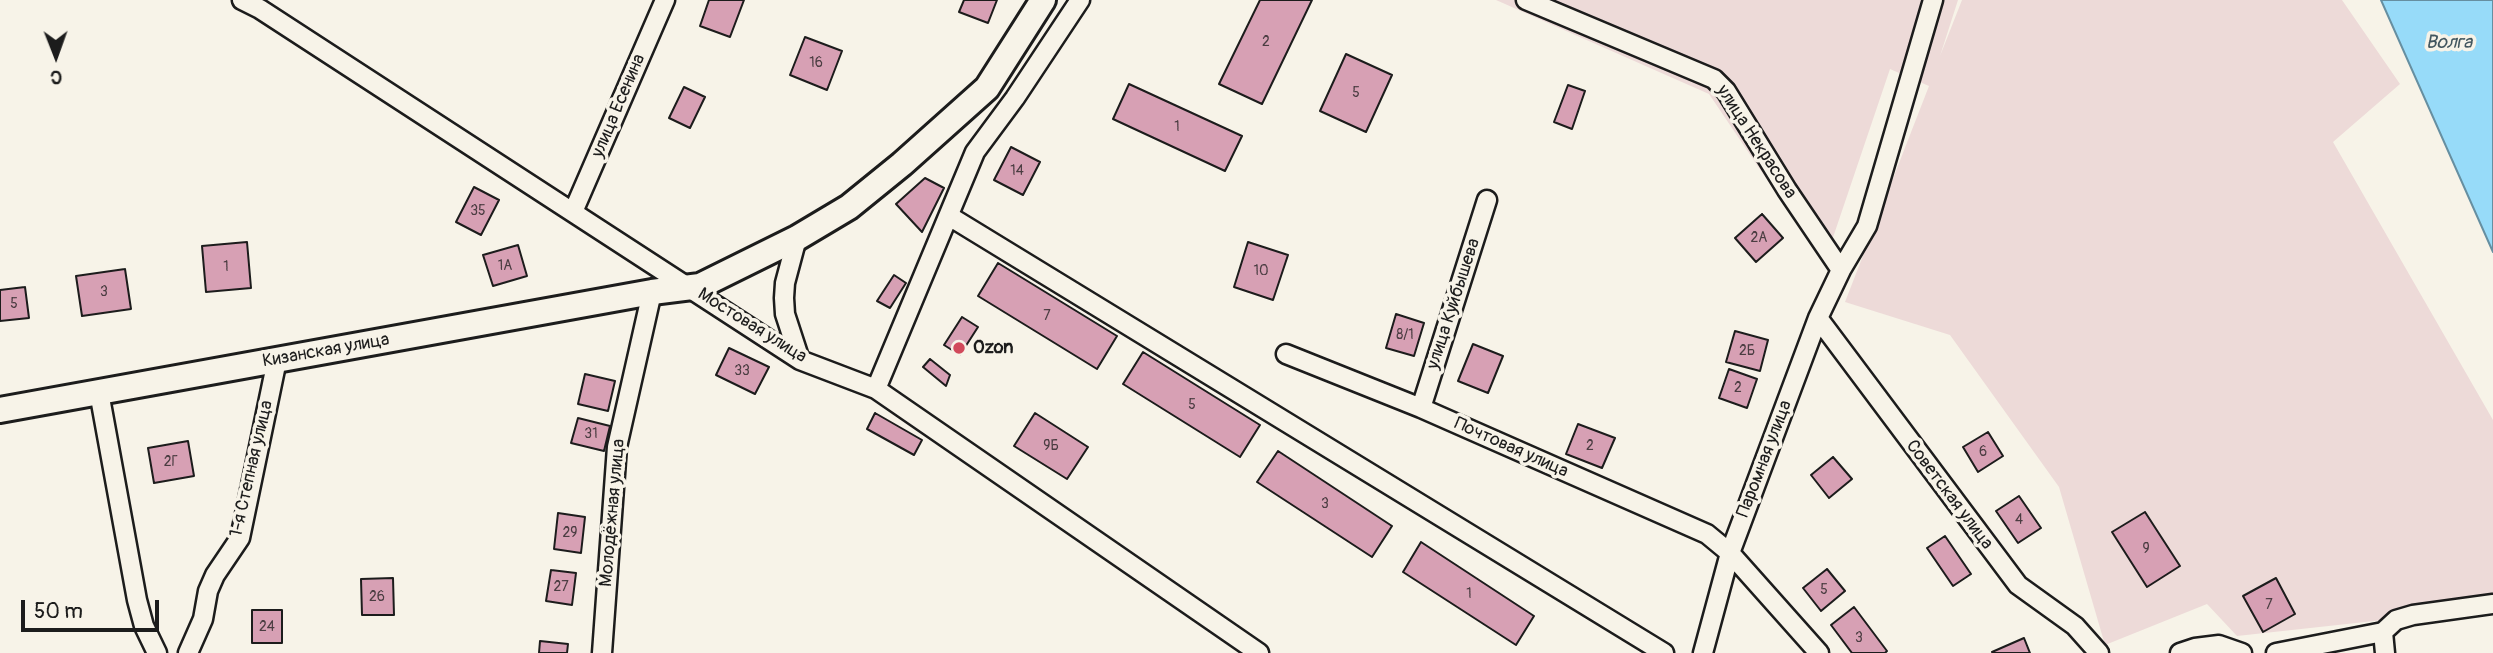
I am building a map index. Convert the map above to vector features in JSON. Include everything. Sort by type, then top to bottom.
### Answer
[{"type":"street","name":"Мостовая улица","points":[[242,0],[260,9],[800,360],[876,389],[1259,653]]},
{"type":"street","name":"улица Есенина","points":[[573,212],[666,0]]},
{"type":"street","name":"Кизанская улица","points":[[0,410],[652,292],[700,286],[797,238],[859,198],[902,164],[987,88],[1043,0]]},
{"type":"street","points":[[876,389],[975,152],[1015,98],[1080,0]]},
{"type":"street","name":"улица Некрасова","points":[[1526,0],[1714,79],[1726,91],[1787,190],[1841,270]]},
{"type":"street","name":"Паромная улица","points":[[1703,653],[1730,553],[1818,318],[1841,270],[1867,226],[1933,0]]},
{"type":"street","name":"улица Куйбышева","points":[[1421,408],[1487,200]]},
{"type":"street","points":[[950,216],[1664,653]]},
{"type":"street","points":[[797,238],[785,283],[784,298],[785,314],[800,360]]},
{"type":"street","name":"Молодёжная улица","points":[[602,653],[617,447],[652,292]]},
{"type":"street","name":"Советская улица","points":[[1818,318],[2018,585],[2075,626],[2099,653]]},
{"type":"street","name":"Почтовая улица","points":[[1286,354],[1421,408],[1707,534],[1730,553],[1819,653]]},
{"type":"street","name":"1-я Степная улица","points":[[188,653],[203,620],[208,591],[215,575],[240,538],[276,360]]},
{"type":"street","points":[[99,392],[137,600],[144,626],[157,653]]},
{"type":"street","points":[[2276,653],[2383,632],[2396,620],[2413,615],[2493,604]]},
{"type":"street","points":[[2383,632],[2385,653]]},
{"type":"street","points":[[2180,653],[2219,645],[2242,653]]},
{"type":"shaded area","points":[[1496,0],[1958,0],[1940,56],[1962,0],[2342,0],[2400,84],[2333,142],[2493,420],[2493,608],[2237,636],[2207,604],[2105,645],[2059,487],[1950,335],[1845,302],[1929,86],[1890,69],[1824,264],[1709,94]]},
{"type":"water","name":"Волга","points":[[2381,0],[2493,0],[2493,252]]},
{"type":"building","points":[[709,0],[744,0],[730,37],[700,26]]},
{"type":"building","points":[[964,0],[997,0],[988,23],[959,12]]},
{"type":"building","points":[[1260,0],[1312,0],[1262,104],[1219,84]]},
{"type":"building","points":[[805,37],[842,51],[827,90],[790,75]]},
{"type":"building","points":[[1346,54],[1392,75],[1366,132],[1320,111]]},
{"type":"building","points":[[1129,84],[1242,136],[1225,171],[1113,119]]},
{"type":"building","points":[[1568,85],[1585,91],[1572,129],[1554,122]]},
{"type":"building","points":[[684,87],[705,97],[690,128],[669,118]]},
{"type":"building","points":[[1011,147],[1040,162],[1023,195],[994,180]]},
{"type":"building","points":[[925,178],[944,188],[922,232],[896,204]]},
{"type":"building","points":[[474,187],[499,200],[481,235],[456,222]]},
{"type":"building","points":[[1762,214],[1783,238],[1756,262],[1735,238]]},
{"type":"building","points":[[247,242],[251,288],[206,292],[202,246]]},
{"type":"building","points":[[1248,242],[1288,255],[1273,300],[1234,287]]},
{"type":"building","points":[[518,245],[527,276],[493,286],[483,255]]},
{"type":"building","points":[[998,263],[1117,336],[1097,369],[978,296]]},
{"type":"building","points":[[125,269],[131,309],[82,316],[76,276]]},
{"type":"building","points":[[894,275],[906,283],[890,308],[877,301]]},
{"type":"building","points":[[25,287],[29,318],[0,321],[0,290]]},
{"type":"building","points":[[1396,314],[1424,323],[1414,356],[1386,348]]},
{"type":"building","points":[[962,317],[978,327],[960,355],[944,345]]},
{"type":"building","points":[[1735,331],[1768,340],[1760,371],[1726,362]]},
{"type":"building","points":[[1473,344],[1503,356],[1488,393],[1458,381]]},
{"type":"building","points":[[729,348],[769,367],[755,394],[716,375]]},
{"type":"building","points":[[1143,352],[1260,425],[1240,457],[1123,384]]},
{"type":"building","points":[[930,359],[950,375],[946,386],[923,367]]},
{"type":"building","points":[[1729,369],[1757,379],[1747,408],[1719,398]]},
{"type":"building","points":[[585,374],[615,381],[608,411],[578,404]]},
{"type":"building","points":[[875,413],[922,440],[914,455],[867,429]]},
{"type":"building","points":[[1035,413],[1088,447],[1067,479],[1014,446]]},
{"type":"building","points":[[578,418],[610,426],[604,451],[571,443]]},
{"type":"building","points":[[1578,424],[1615,438],[1602,468],[1566,454]]},
{"type":"building","points":[[1988,432],[2003,456],[1978,472],[1963,447]]},
{"type":"building","points":[[188,441],[194,476],[154,483],[148,448]]},
{"type":"building","points":[[1278,451],[1392,526],[1372,557],[1257,482]]},
{"type":"building","points":[[1833,457],[1852,479],[1829,498],[1811,475]]},
{"type":"building","points":[[2019,496],[2041,528],[2018,543],[1996,511]]},
{"type":"building","points":[[2145,512],[2180,566],[2147,587],[2112,532]]},
{"type":"building","points":[[558,513],[585,517],[581,553],[554,549]]},
{"type":"building","points":[[1945,536],[1971,574],[1953,586],[1927,548]]},
{"type":"building","points":[[1421,542],[1534,616],[1516,645],[1403,572]]},
{"type":"building","points":[[1827,569],[1845,591],[1821,611],[1803,588]]},
{"type":"building","points":[[551,570],[576,573],[572,605],[546,601]]},
{"type":"building","points":[[393,578],[394,615],[362,615],[361,579]]},
{"type":"building","points":[[2276,578],[2295,614],[2263,632],[2243,596]]},
{"type":"building","points":[[1854,607],[1887,651],[1885,653],[1852,653],[1831,625]]},
{"type":"building","points":[[252,610],[282,610],[282,643],[252,643]]},
{"type":"building","points":[[2024,638],[2030,653],[1992,652]]},
{"type":"building","points":[[540,641],[568,644],[567,653],[539,653]]},
{"type":"place","name":"Ozon","points":[[959,348]]}]
